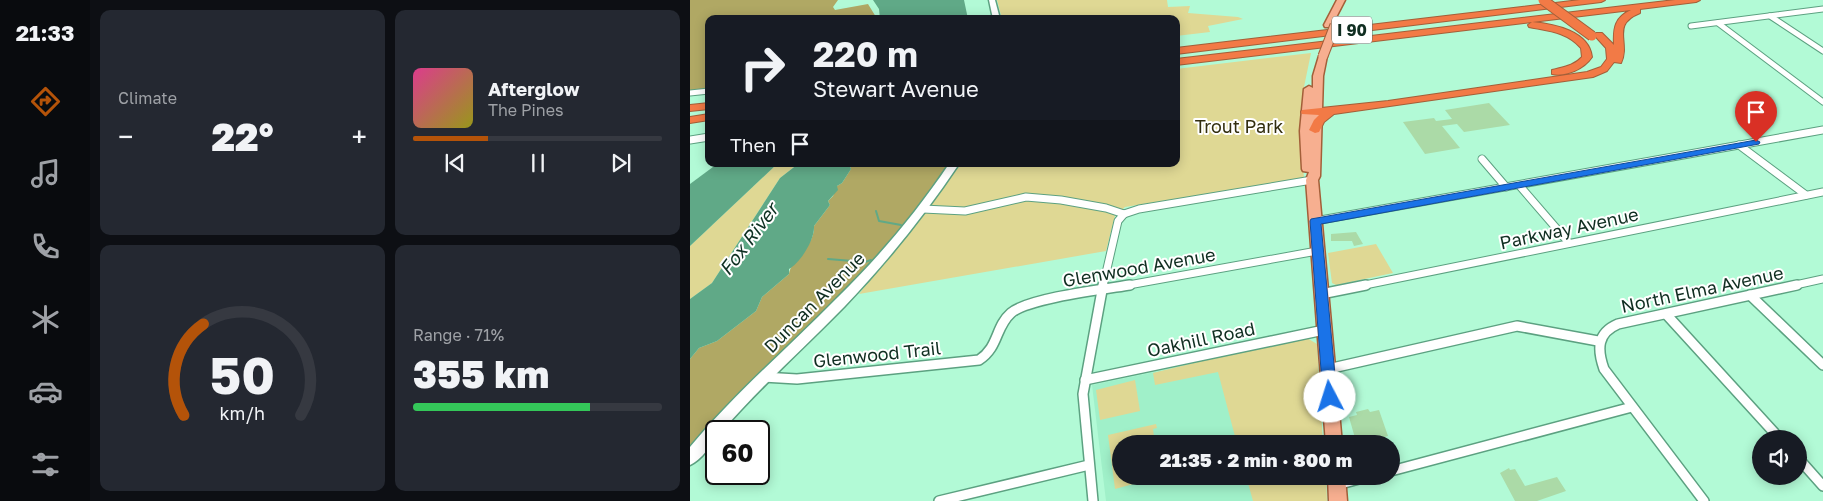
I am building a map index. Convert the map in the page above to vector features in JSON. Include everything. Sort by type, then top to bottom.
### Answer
[{"type":"highway","points":[[1311,109],[1579,72],[1594,67],[1602,61],[1604,53],[1596,36],[1543,0]]},
{"type":"highway","points":[[1550,0],[1612,50],[1612,58],[1608,66],[1589,75],[1553,81]]},
{"type":"highway","points":[[1528,8],[1584,0]]},
{"type":"highway","name":"I 90","points":[[1180,51],[1600,0]]},
{"type":"highway","name":"I 90","points":[[1180,62],[1696,0]]},
{"type":"highway","points":[[1311,109],[1330,111],[1591,77],[1606,72],[1616,65],[1619,59],[1619,22],[1624,16],[1646,9],[1706,0]]},
{"type":"highway","points":[[1481,26],[1522,24],[1546,26],[1574,37],[1583,44],[1588,54],[1584,62],[1572,68],[1488,84]]},
{"type":"highway","points":[[690,108],[705,106]]},
{"type":"highway","points":[[1315,130],[1319,120],[1330,111]]},
{"type":"highway","points":[[690,120],[705,118]]},
{"type":"main road","points":[[1312,180],[1307,176],[1305,131],[1318,76],[1319,55],[1341,0]]},
{"type":"main road","points":[[1331,25],[1348,0]]},
{"type":"main road","points":[[1311,109],[1315,130],[1314,176],[1312,180],[1333,435]]},
{"type":"street","points":[[992,0],[996,15]]},
{"type":"street","points":[[1690,26],[1822,9]]},
{"type":"street","points":[[1770,16],[1823,51]]},
{"type":"street","points":[[1718,22],[1823,102]]},
{"type":"street","points":[[690,93],[705,91]]},
{"type":"street","points":[[1315,221],[1823,130]]},
{"type":"street","points":[[690,140],[705,138]]},
{"type":"street","points":[[1739,145],[1806,195]]},
{"type":"street","points":[[1482,159],[1506,187]]},
{"type":"street","name":"Duncan Avenue","points":[[690,458],[721,420],[864,278],[923,209],[952,167]]},
{"type":"street","points":[[1093,501],[1083,404],[1085,380],[1102,290],[1118,221],[1124,214],[1139,209],[1312,180]]},
{"type":"street","points":[[1519,185],[1569,243]]},
{"type":"street","name":"Parkway Avenue","points":[[1321,294],[1823,192]]},
{"type":"street","points":[[923,209],[965,211],[1026,198],[1061,200],[1106,208],[1124,214]]},
{"type":"street","name":"Glenwood Avenue","points":[[991,352],[1011,313],[1039,302],[1317,251]]},
{"type":"street","name":"North Elma Avenue","points":[[1598,341],[1604,332],[1614,325],[1823,279]]},
{"type":"street","points":[[1750,295],[1823,365]]},
{"type":"street","points":[[1666,314],[1772,430]]},
{"type":"street","points":[[1328,369],[1512,327],[1535,328],[1598,341],[1600,358],[1604,369],[1704,501]]},
{"type":"street","name":"Oakhill Road","points":[[1085,380],[1324,330]]},
{"type":"street","name":"Glenwood Trail","points":[[763,377],[797,379],[868,373],[921,365],[971,361],[987,356],[991,352]]},
{"type":"street","points":[[1400,469],[1632,407]]},
{"type":"street","points":[[939,501],[963,498],[1089,465]]},
{"type":"street","points":[[1807,469],[1823,486]]},
{"type":"shaded area","points":[[690,0],[838,0],[833,7],[835,10],[868,4],[875,15],[705,15],[705,91],[690,93]]},
{"type":"shaded area","points":[[850,167],[949,167],[896,238],[722,420],[705,420],[705,437],[690,453],[690,359],[699,348],[717,341],[756,311],[762,297],[789,274],[793,264],[811,241],[814,226],[830,205],[828,201],[833,196],[837,186],[842,183],[851,169]]},
{"type":"shaded area","points":[[1310,340],[1315,435],[1112,435],[1112,485],[1318,485],[1319,501],[1106,501],[1092,385]]},
{"type":"green space","points":[[997,0],[1167,0],[1168,7],[1190,6],[1188,13],[1243,19],[1208,26],[1210,32],[1180,36],[1180,15],[1001,15]]},
{"type":"green space","name":"Trout Park","points":[[1311,53],[1304,87],[1300,136],[1304,178],[1125,207],[1115,216],[1106,251],[859,294],[959,167],[1180,167],[1180,69]]},
{"type":"green space","points":[[774,167],[794,167],[780,178],[712,283],[690,299],[690,246]]},
{"type":"green space","points":[[1376,244],[1393,273],[1336,285],[1332,283],[1328,253]]},
{"type":"green space","points":[[1307,338],[1317,344],[1322,435],[1235,435],[1218,372],[1155,385],[1153,373],[1234,353]]},
{"type":"green space","points":[[1135,380],[1140,411],[1100,420],[1096,390]]},
{"type":"green space","points":[[1156,424],[1157,428],[1153,429],[1154,435],[1112,435],[1112,466],[1108,435]]},
{"type":"green space","points":[[1114,485],[1130,485],[1115,489]]},
{"type":"green space","points":[[1249,485],[1326,485],[1327,501],[1253,501]]},
{"type":"water","points":[[873,0],[964,0],[967,15],[880,15],[879,9]]},
{"type":"water","points":[[713,167],[774,167],[690,246],[690,184]]},
{"type":"water","name":"Fox River","points":[[794,167],[850,167],[851,169],[842,183],[837,186],[838,190],[828,201],[830,205],[814,226],[812,238],[806,250],[798,262],[789,269],[789,274],[762,297],[756,311],[717,341],[699,348],[690,359],[690,299],[712,283],[780,178]]},
{"type":"building","points":[[1489,103],[1510,125],[1464,132],[1457,124],[1442,126],[1460,148],[1425,154],[1403,122],[1434,118],[1436,121],[1452,119],[1445,110]]},
{"type":"building","points":[[1356,232],[1363,244],[1354,246],[1352,241],[1331,241],[1331,234]]},
{"type":"building","points":[[1368,409],[1370,412],[1379,410],[1388,435],[1354,435],[1349,417],[1357,415],[1356,412]]},
{"type":"building","points":[[1509,468],[1510,470],[1515,469],[1525,486],[1557,477],[1566,491],[1537,501],[1515,501],[1500,473]]},
{"type":"waterway","points":[[876,211],[879,221],[901,225]]},
{"type":"waterway","points":[[828,259],[865,262],[871,260]]},
{"type":"route","points":[[1330,397],[1315,221],[1756,142]]}]
